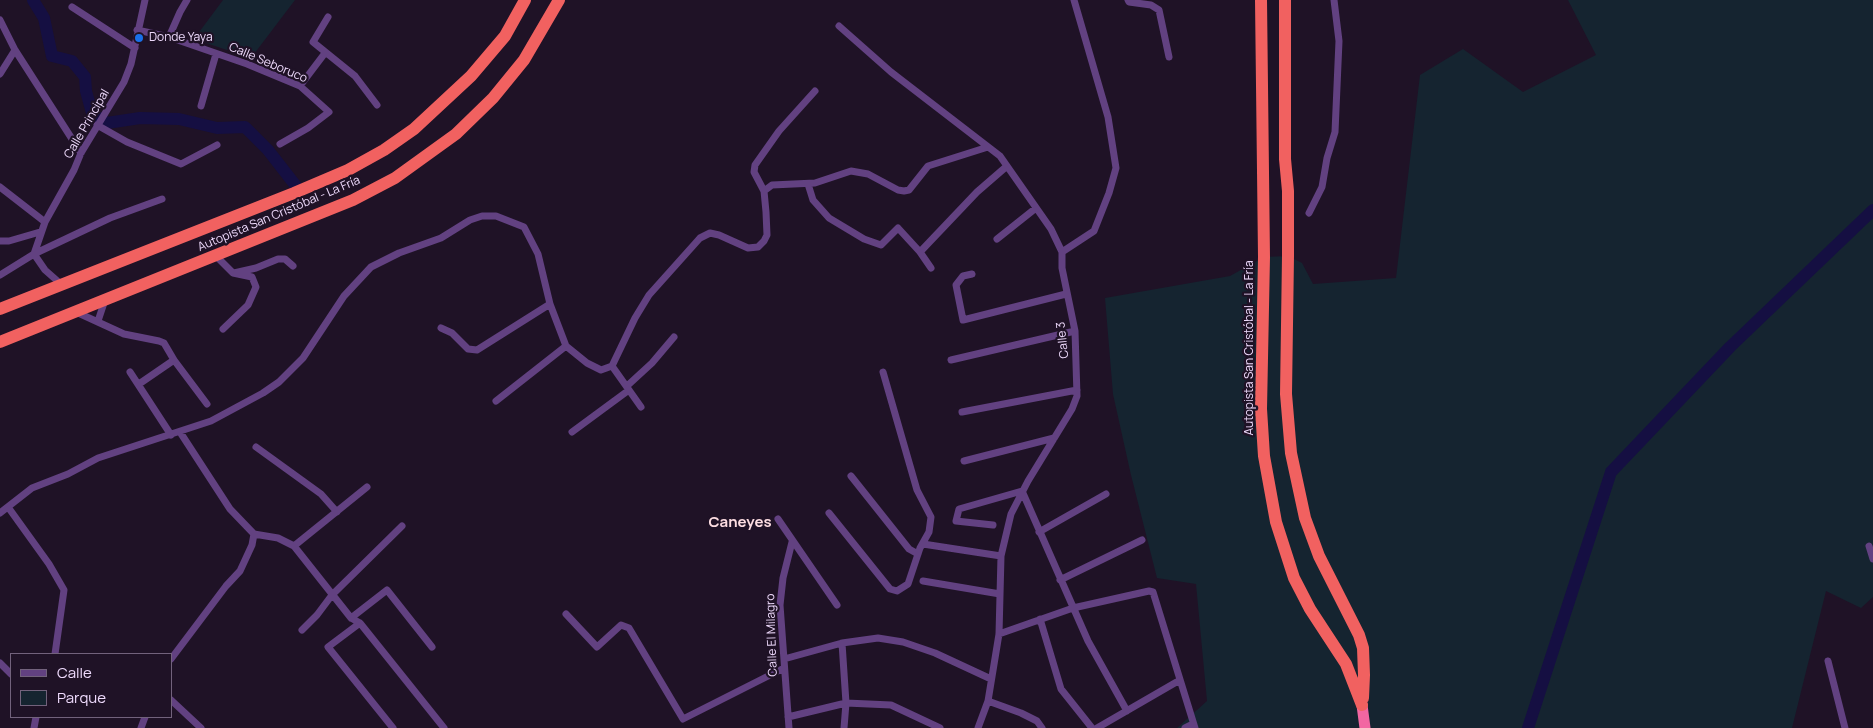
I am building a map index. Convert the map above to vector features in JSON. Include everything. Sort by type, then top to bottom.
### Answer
[{"type":"highway","name":"Autopista San Cristóbal - La Fría","points":[[0,309],[294,193],[348,170],[384,150],[414,129],[471,76],[505,36],[525,0]]},
{"type":"highway","name":"Autopista San Cristóbal - La Fría","points":[[0,342],[353,200],[395,178],[434,151],[476,116],[509,81],[539,38],[559,0]]},
{"type":"highway","name":"Autopista San Cristóbal - La Fría","points":[[1261,0],[1264,257],[1261,409],[1264,456],[1276,522],[1294,578],[1310,609],[1346,664],[1362,705]]},
{"type":"highway","points":[[1285,0],[1285,159],[1288,237],[1286,394],[1290,454],[1305,518],[1319,556],[1359,635],[1363,648],[1362,705],[1365,728]]},
{"type":"street","name":"Calle Principal","points":[[34,254],[45,222],[97,125],[124,82],[145,0]]},
{"type":"street","points":[[170,37],[187,0]]},
{"type":"street","points":[[1062,252],[1094,231],[1109,193],[1116,168],[1108,117],[1074,0]]},
{"type":"street","points":[[1128,0],[1129,2],[1151,4],[1159,10],[1169,56]]},
{"type":"street","points":[[1309,213],[1322,187],[1327,158],[1336,132],[1339,41],[1334,0]]},
{"type":"street","points":[[72,7],[134,48]]},
{"type":"street","points":[[328,17],[313,42],[355,76],[377,106]]},
{"type":"street","points":[[0,20],[15,50],[82,153]]},
{"type":"street","name":"Calle 3","points":[[839,26],[891,72],[1000,156],[1036,208],[1062,252],[1062,268],[1066,294],[1075,331],[1077,390],[1072,409],[1022,491],[1011,514],[1001,556],[999,634],[988,701],[978,728]]},
{"type":"street","name":"Calle Seboruco","points":[[136,30],[170,37],[247,64],[300,86],[329,112],[308,128],[280,144]]},
{"type":"street","points":[[0,74],[15,50]]},
{"type":"street","points":[[300,86],[325,53]]},
{"type":"street","points":[[200,106],[216,54]]},
{"type":"street","points":[[0,513],[32,488],[51,482],[98,458],[211,421],[279,382],[303,358],[344,296],[371,267],[399,253],[441,238],[470,220],[496,216],[524,227],[538,254],[550,304],[559,332],[566,346],[587,363],[601,370],[612,366],[634,318],[648,295],[700,238],[710,233],[720,235],[748,248],[758,247],[764,242],[767,226],[764,191],[754,172],[755,165],[779,131],[815,91]]},
{"type":"street","points":[[97,125],[127,142],[182,164],[217,145]]},
{"type":"street","points":[[764,191],[772,185],[808,184],[834,179],[852,171],[868,174],[898,190],[909,190],[928,166],[988,146]]},
{"type":"street","points":[[920,252],[977,192],[1007,166]]},
{"type":"street","points":[[808,184],[813,200],[829,218],[864,240],[881,245],[898,228],[920,252],[931,268]]},
{"type":"street","points":[[0,187],[45,222]]},
{"type":"street","points":[[0,275],[34,254],[110,218],[162,199]]},
{"type":"street","points":[[997,238],[1036,208]]},
{"type":"street","points":[[0,241],[9,241],[40,232]]},
{"type":"street","points":[[34,254],[45,270],[62,285]]},
{"type":"street","points":[[216,256],[233,273],[252,277],[256,284],[256,292],[248,304],[223,328]]},
{"type":"street","points":[[233,273],[256,268],[278,259],[285,259],[294,266]]},
{"type":"street","points":[[972,274],[963,276],[956,285],[963,320],[1066,294]]},
{"type":"street","points":[[98,321],[104,300]]},
{"type":"street","points":[[441,328],[452,333],[468,349],[477,350],[550,304]]},
{"type":"street","points":[[76,312],[124,334],[164,343],[174,360],[207,404]]},
{"type":"street","points":[[951,360],[1075,331]]},
{"type":"street","points":[[572,432],[628,388],[674,337]]},
{"type":"street","points":[[496,400],[566,346]]},
{"type":"street","points":[[139,384],[174,360]]},
{"type":"street","points":[[612,366],[641,407]]},
{"type":"street","points":[[130,372],[171,435]]},
{"type":"street","points":[[829,512],[881,579],[894,591],[903,588],[910,581],[918,554],[931,526],[931,517],[917,490],[883,372]]},
{"type":"street","points":[[962,412],[1077,390]]},
{"type":"street","points":[[180,432],[230,509],[254,534],[278,538],[294,546],[350,618],[360,623],[444,728]]},
{"type":"street","points":[[964,461],[1054,438]]},
{"type":"street","points":[[256,447],[321,494],[337,512]]},
{"type":"street","points":[[851,476],[909,549],[918,554]]},
{"type":"street","points":[[294,546],[367,487]]},
{"type":"street","points":[[993,525],[956,521],[958,509],[1022,491],[1099,664],[1127,711]]},
{"type":"street","points":[[1039,532],[1106,494]]},
{"type":"street","points":[[8,506],[49,564],[64,590],[55,653]]},
{"type":"street","points":[[778,520],[837,605]]},
{"type":"street","points":[[302,630],[317,615],[332,595],[402,526]]},
{"type":"street","points":[[172,658],[226,586],[240,571],[252,545],[254,534]]},
{"type":"street","points":[[1060,580],[1142,540]]},
{"type":"street","name":"Calle El Milagro","points":[[788,728],[780,592],[792,542]]},
{"type":"street","points":[[923,544],[1001,556]]},
{"type":"street","points":[[1869,546],[1873,559]]},
{"type":"street","points":[[923,581],[1000,594]]},
{"type":"street","points":[[350,618],[387,590],[432,647]]},
{"type":"street","points":[[999,634],[1073,608],[1149,591],[1153,592],[1194,726],[1185,728]]},
{"type":"street","points":[[566,614],[597,647],[620,625],[629,628],[683,719],[784,668]]},
{"type":"street","points":[[1040,619],[1061,689],[1092,728]]},
{"type":"street","points":[[360,623],[328,647],[393,728]]},
{"type":"street","points":[[784,659],[842,643],[878,638],[904,642],[965,665],[991,679]]},
{"type":"street","points":[[842,643],[846,703],[844,728]]},
{"type":"street","points":[[1828,661],[1845,728]]},
{"type":"street","points":[[0,663],[10,673]]},
{"type":"street","points":[[1097,728],[1180,680]]},
{"type":"street","points":[[172,701],[201,728]]},
{"type":"street","points":[[988,701],[1037,721],[1042,728]]},
{"type":"street","points":[[788,716],[846,703],[891,705],[940,728]]},
{"type":"green space","points":[[223,0],[295,0],[251,58],[194,39]]},
{"type":"green space","points":[[1568,0],[1873,0],[1873,597],[1861,608],[1826,591],[1792,728],[1177,728],[1207,701],[1196,584],[1157,578],[1113,394],[1105,298],[1230,276],[1264,257],[1288,256],[1302,263],[1313,284],[1396,278],[1420,75],[1463,49],[1523,92],[1596,55]]},
{"type":"waterway","points":[[33,0],[44,18],[52,56],[72,61],[85,77],[86,91],[92,113],[107,123],[140,118],[179,119],[217,128],[245,127],[268,150],[296,186]]},
{"type":"waterway","points":[[1528,728],[1611,472],[1730,347],[1873,210]]},
{"type":"place","name":"Donde Yaya","points":[[139,38]]},
{"type":"district","name":"Caneyes","points":[[740,523]]}]
